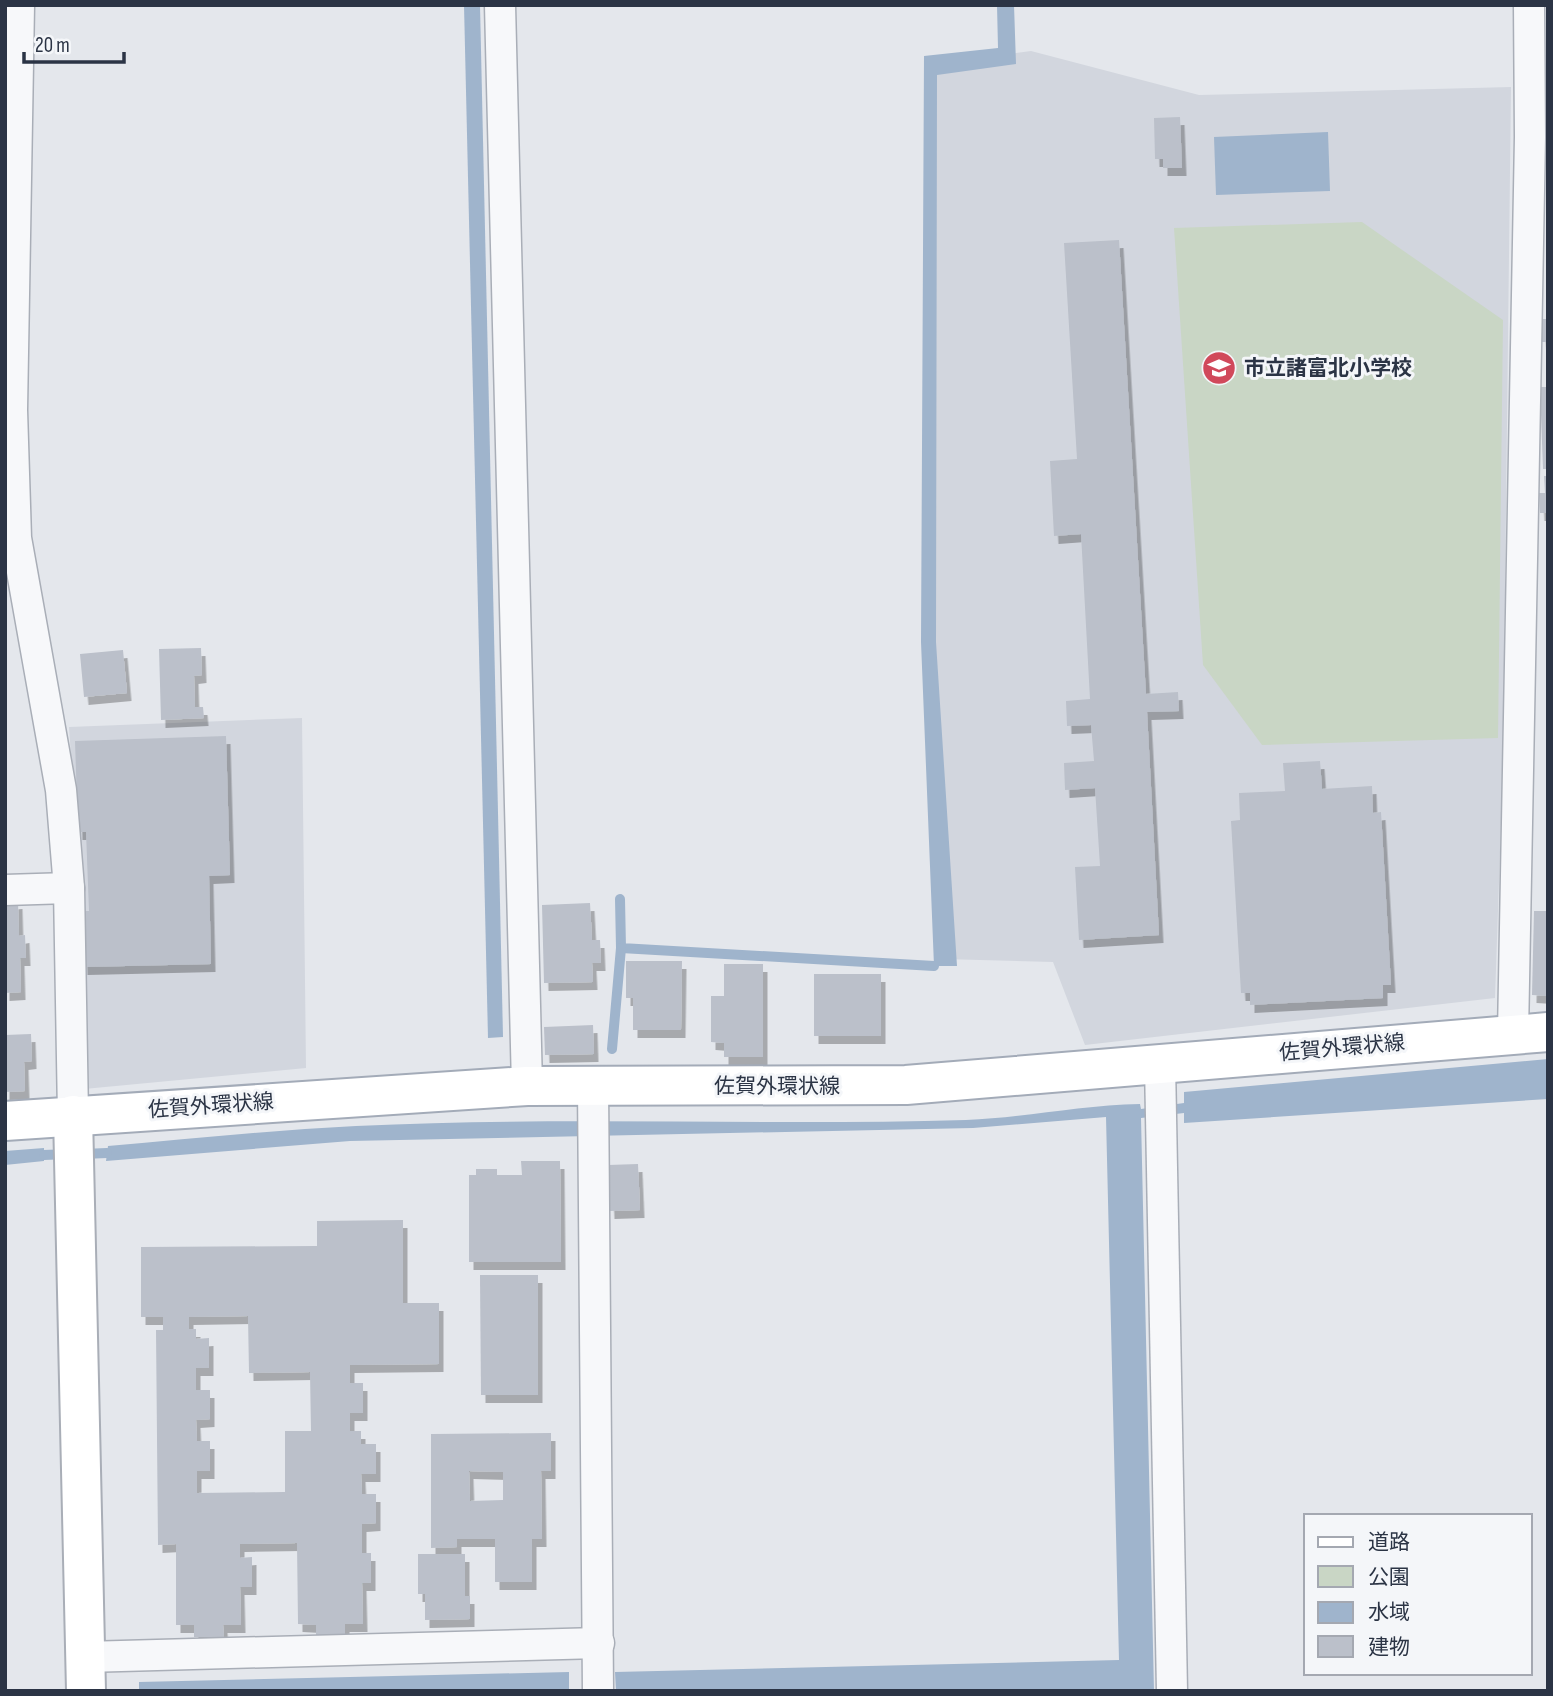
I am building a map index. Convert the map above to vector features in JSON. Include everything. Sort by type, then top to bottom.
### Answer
[{"type":"main road","name":"佐賀外環状線","points":[[5,1121],[74,1141],[527,1086],[593,1100],[906,1086],[1530,1033]]},
{"type":"main road","points":[[74,1141],[85,1674]]},
{"type":"street","points":[[19,5],[12,410],[16,538],[61,790],[69,888],[74,1141]]},
{"type":"street","points":[[500,5],[527,1086]]},
{"type":"street","points":[[1529,5],[1530,1033]]},
{"type":"street","points":[[5,890],[69,888]]},
{"type":"street","points":[[1160,1064],[1172,1691]]},
{"type":"street","points":[[85,1674],[598,1665],[593,1100]]},
{"type":"shaded area","name":"市立諸富北小学校","points":[[1031,51],[1199,95],[1511,87],[1503,764],[1495,998],[1085,1045],[1053,962],[942,959],[931,641],[931,65]]},
{"type":"shaded area","points":[[302,718],[306,1068],[84,1089],[69,727]]},
{"type":"green space","points":[[1362,222],[1503,320],[1498,738],[1262,745],[1203,665],[1174,228]]},
{"type":"water","points":[[464,5],[480,5],[503,1037],[488,1038]]},
{"type":"water","points":[[997,5],[1014,5],[1016,64],[937,75],[936,642],[957,966],[934,966],[921,642],[924,56],[998,48]]},
{"type":"water","points":[[1328,132],[1330,191],[1216,195],[1214,137]]},
{"type":"water","points":[[1548,1059],[1548,1099],[1184,1123],[1184,1113],[1141,1118],[1154,1691],[616,1691],[615,1672],[1119,1660],[1106,1117],[973,1128],[350,1141],[106,1161],[108,1146],[356,1126],[508,1122],[890,1122],[1009,1117],[1118,1105],[1140,1104],[1141,1109],[1184,1103],[1184,1092]]},
{"type":"water","points":[[44,1148],[44,1161],[5,1165],[5,1151]]},
{"type":"water","points":[[569,1672],[569,1691],[139,1691],[139,1682]]},
{"type":"building","points":[[1180,117],[1182,168],[1163,168],[1163,159],[1155,159],[1154,118]]},
{"type":"building","points":[[1119,240],[1146,694],[1178,692],[1179,711],[1147,712],[1159,935],[1079,940],[1075,867],[1100,866],[1095,788],[1065,790],[1064,763],[1094,761],[1091,725],[1067,726],[1066,701],[1090,699],[1081,534],[1054,536],[1050,461],[1077,459],[1064,243]]},
{"type":"building","points":[[1540,319],[1548,319],[1548,342],[1542,342]]},
{"type":"building","points":[[1540,387],[1548,387],[1548,469],[1543,469]]},
{"type":"building","points":[[1544,476],[1548,476],[1548,513],[1540,513],[1539,493],[1545,493]]},
{"type":"building","points":[[201,648],[202,675],[194,676],[195,707],[203,707],[204,718],[161,720],[159,649]]},
{"type":"building","points":[[123,650],[127,693],[84,697],[80,654]]},
{"type":"building","points":[[226,736],[230,875],[209,876],[211,964],[83,967],[81,911],[89,911],[86,832],[78,832],[75,741]]},
{"type":"building","points":[[1320,761],[1322,789],[1372,786],[1373,813],[1381,812],[1391,985],[1383,985],[1383,998],[1250,1005],[1250,993],[1241,993],[1231,821],[1240,820],[1239,793],[1285,791],[1283,763]]},
{"type":"building","points":[[18,901],[19,936],[25,935],[26,958],[20,958],[21,992],[5,993],[5,902]]},
{"type":"building","points":[[590,903],[592,940],[600,940],[601,963],[592,963],[593,982],[544,983],[542,905]]},
{"type":"building","points":[[1534,911],[1548,911],[1548,996],[1532,995]]},
{"type":"building","points":[[626,961],[682,961],[681,1030],[633,1030],[633,998],[626,998]]},
{"type":"building","points":[[724,964],[763,964],[763,1057],[724,1057],[724,1043],[711,1042],[711,996],[724,996]]},
{"type":"building","points":[[814,974],[881,974],[881,1036],[814,1036]]},
{"type":"building","points":[[593,1025],[594,1054],[545,1055],[544,1027]]},
{"type":"building","points":[[31,1034],[32,1061],[24,1062],[25,1091],[5,1092],[5,1035]]},
{"type":"building","points":[[521,1161],[560,1161],[561,1262],[469,1262],[469,1175],[476,1175],[476,1169],[497,1169],[497,1175],[522,1175]]},
{"type":"building","points":[[638,1164],[640,1210],[610,1211],[608,1165]]},
{"type":"building","points":[[403,1220],[403,1303],[439,1303],[439,1364],[350,1365],[350,1383],[363,1383],[363,1413],[350,1413],[350,1431],[361,1431],[361,1444],[376,1444],[376,1474],[361,1474],[362,1494],[376,1494],[376,1523],[362,1524],[362,1553],[371,1553],[371,1583],[362,1583],[363,1624],[345,1624],[345,1635],[316,1636],[316,1625],[298,1624],[297,1543],[240,1544],[240,1558],[252,1557],[252,1587],[240,1587],[241,1625],[223,1625],[224,1637],[194,1637],[194,1625],[176,1625],[176,1544],[158,1545],[156,1330],[163,1330],[163,1317],[141,1317],[141,1247],[317,1246],[317,1221]],"holes":[[[248,1316],[249,1373],[310,1372],[311,1431],[285,1431],[285,1492],[197,1493],[197,1471],[210,1471],[210,1441],[197,1441],[196,1420],[210,1419],[210,1390],[196,1390],[196,1368],[209,1368],[209,1338],[196,1339],[196,1329],[189,1329],[189,1317]]]},
{"type":"building","points":[[480,1275],[538,1275],[538,1395],[481,1395]]},
{"type":"building","points":[[551,1433],[551,1471],[541,1471],[542,1539],[532,1539],[532,1582],[495,1582],[495,1539],[457,1539],[457,1547],[431,1548],[431,1434]],"holes":[[[469,1471],[503,1472],[503,1500],[470,1501]]]},
{"type":"building","points":[[418,1554],[465,1554],[465,1596],[470,1596],[470,1619],[425,1620],[425,1594],[418,1594]]},
{"type":"waterway","points":[[620,899],[621,948],[934,966]]},
{"type":"waterway","points":[[612,1049],[621,948]]},
{"type":"waterway","points":[[83,1154],[107,1153]]},
{"type":"waterway","points":[[44,1155],[68,1154]]},
{"type":"place","name":"市立諸富北小学校","points":[[1219,368]]}]
